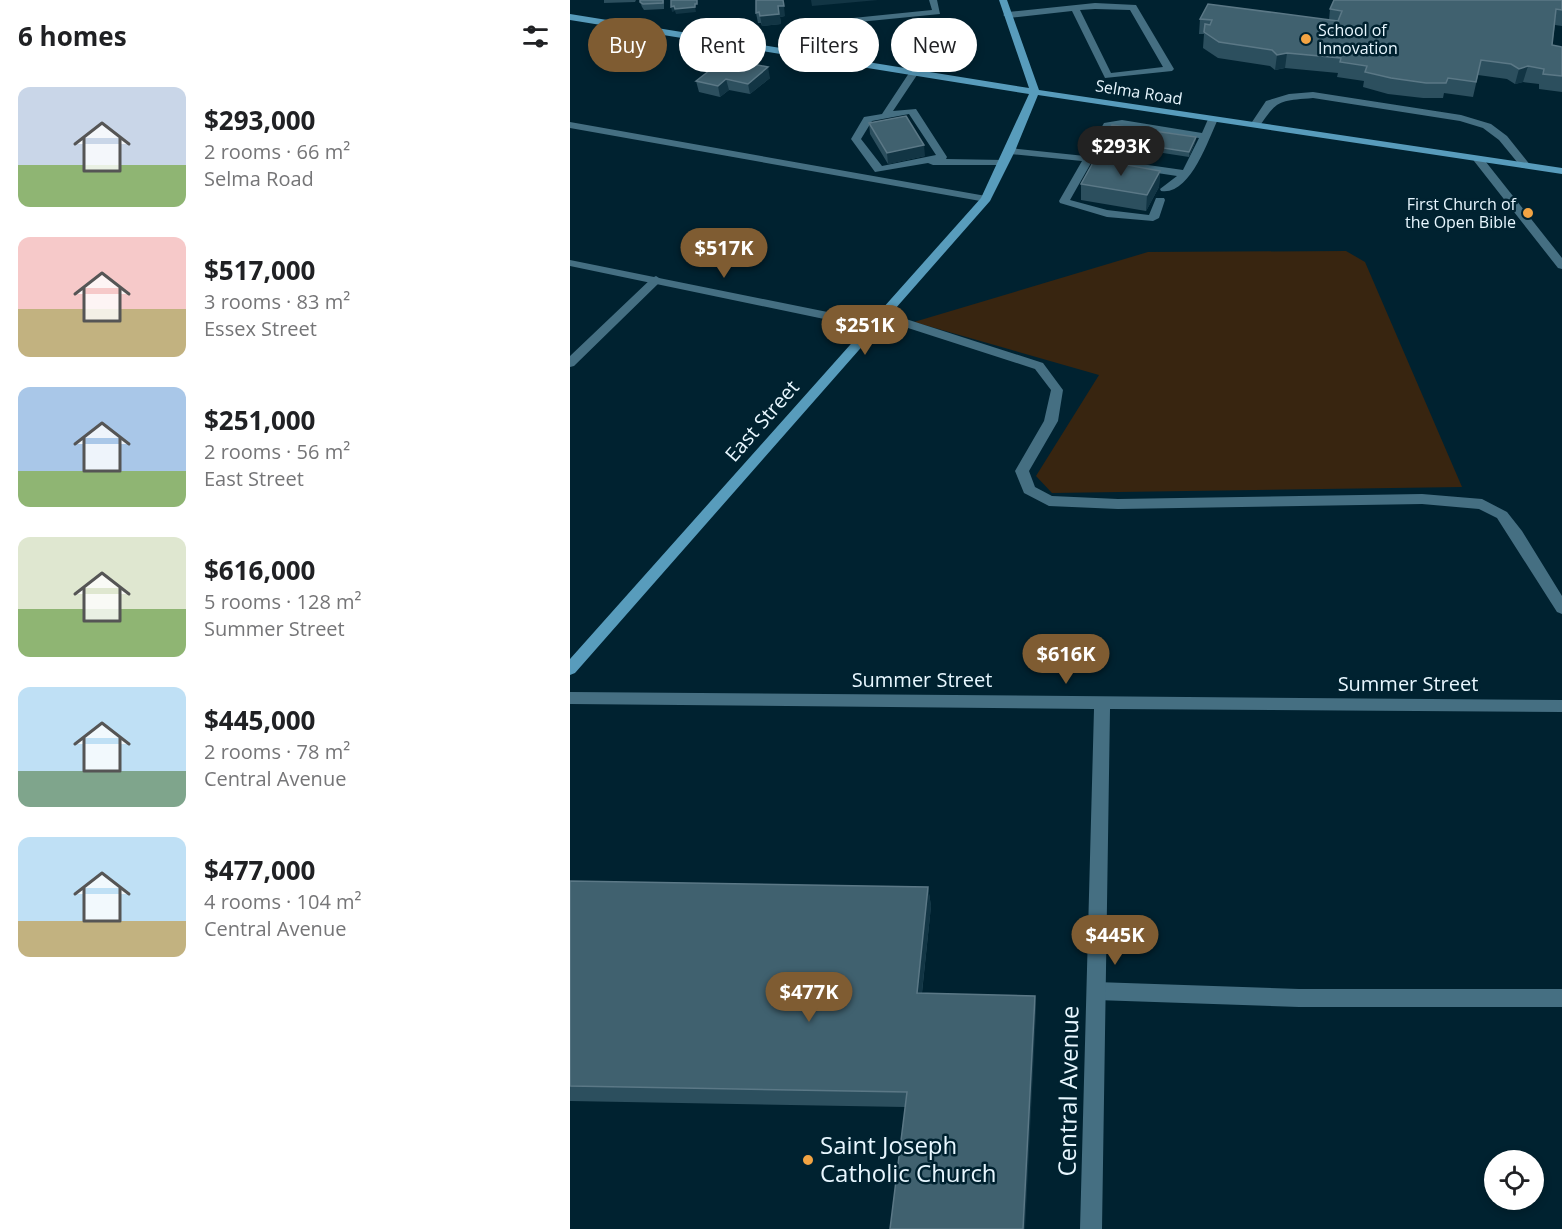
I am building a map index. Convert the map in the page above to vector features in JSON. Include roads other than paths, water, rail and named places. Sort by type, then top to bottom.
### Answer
[{"type":"street","points":[[876,18],[937,12],[933,0]]},
{"type":"street","points":[[1003,0],[1035,92]]},
{"type":"street","points":[[1008,15],[1075,9],[1133,7],[1169,69],[1108,76],[1075,9]]},
{"type":"street","name":"Selma Road","points":[[570,17],[778,50]]},
{"type":"street","points":[[885,116],[914,72]]},
{"type":"street","name":"Selma Road","points":[[914,72],[1562,171]]},
{"type":"street","name":"East Street","points":[[570,669],[986,199],[1010,151],[1035,92]]},
{"type":"street","points":[[1255,125],[1270,103],[1289,97],[1313,95],[1336,98],[1461,118],[1488,126],[1503,138],[1526,166]]},
{"type":"street","points":[[912,111],[932,141],[942,157],[879,170],[856,139],[868,119],[912,111]]},
{"type":"street","points":[[1204,136],[1175,136],[1145,131],[1122,123],[1108,125],[1064,201],[1075,206],[1140,218],[1153,218],[1162,194],[1187,174],[1213,119]]},
{"type":"street","points":[[570,124],[986,199]]},
{"type":"street","points":[[917,143],[932,141]]},
{"type":"street","points":[[1128,165],[1136,149]]},
{"type":"street","points":[[868,154],[880,151]]},
{"type":"street","points":[[1010,151],[1128,165],[1161,165],[1187,174]]},
{"type":"street","points":[[1478,159],[1562,266]]},
{"type":"street","points":[[921,162],[1004,163]]},
{"type":"street","points":[[570,262],[877,320],[1039,366],[1057,390],[1051,421],[1023,471],[1029,490],[1049,501],[1118,504],[1422,499],[1482,504],[1502,515],[1562,608]]},
{"type":"street","points":[[570,363],[656,280]]},
{"type":"street","name":"Summer Street","points":[[570,698],[1562,706]]},
{"type":"street","name":"Central Avenue","points":[[1091,1229],[1102,702]]},
{"type":"street","points":[[1096,991],[1299,998],[1562,998]]},
{"type":"place","name":"School of Innovation","points":[[1306,39]]},
{"type":"place","name":"First Church of the Open Bible","points":[[1528,213]]},
{"type":"place","name":"Saint Joseph Catholic Church","points":[[808,1160]]}]
